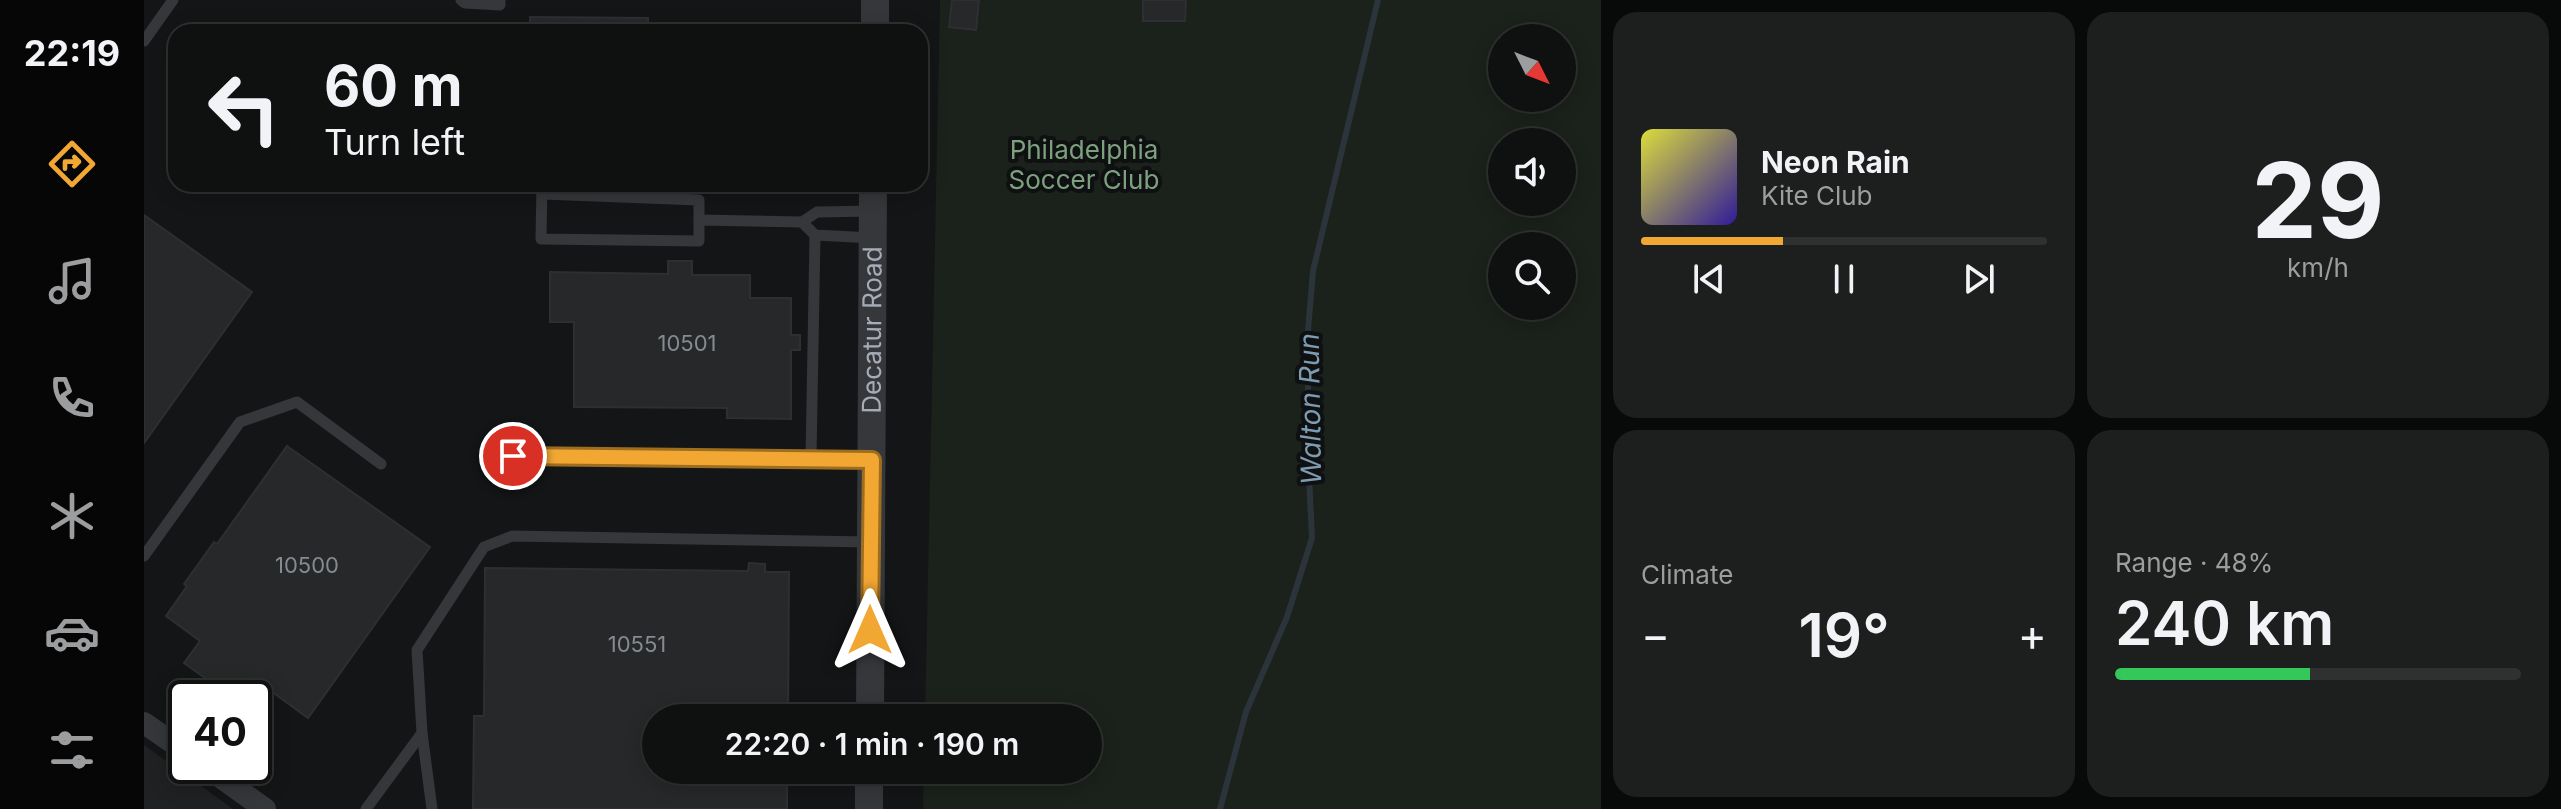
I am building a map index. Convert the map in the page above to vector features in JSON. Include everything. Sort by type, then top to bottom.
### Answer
[{"type":"street","points":[[875,0],[875,24]]},
{"type":"street","name":"Decatur Road","points":[[870,704],[873,211]]},
{"type":"street","points":[[144,723],[168,740]]},
{"type":"street","points":[[230,784],[265,809]]},
{"type":"street","points":[[869,784],[869,809]]},
{"type":"lane","points":[[144,41],[173,0]]},
{"type":"lane","points":[[461,0],[465,3],[500,5],[500,0]]},
{"type":"lane","points":[[542,192],[541,239],[699,241],[699,200],[585,192]]},
{"type":"lane","points":[[699,220],[802,222],[817,212],[873,211]]},
{"type":"lane","points":[[815,235],[873,211]]},
{"type":"lane","points":[[802,222],[815,235],[811,458]]},
{"type":"lane","points":[[144,556],[240,422],[297,402],[381,464]]},
{"type":"lane","points":[[513,456],[872,460]]},
{"type":"lane","points":[[432,809],[422,733],[417,650],[484,547],[512,536],[871,542]]},
{"type":"lane","points":[[366,809],[422,733]]},
{"type":"shaded area","points":[[144,745],[168,762],[168,784],[198,784],[233,809],[144,809]]},
{"type":"green space","name":"Philadelphia Soccer Club","points":[[940,0],[1601,0],[1601,809],[923,809],[924,784],[1102,784],[1102,704],[925,704]]},
{"type":"building","points":[[952,0],[979,0],[976,30],[949,27]]},
{"type":"building","points":[[1143,0],[1186,0],[1185,21],[1143,21]]},
{"type":"building","points":[[530,17],[648,18],[648,24],[530,24]]},
{"type":"building","points":[[144,215],[252,292],[144,443]]},
{"type":"building","points":[[668,261],[692,261],[692,275],[750,275],[750,298],[791,298],[791,335],[800,335],[800,350],[791,350],[791,419],[727,418],[727,408],[574,407],[574,322],[550,322],[550,272],[668,274]]},
{"type":"building","points":[[287,446],[430,547],[308,718],[272,692],[272,680],[208,680],[184,663],[200,641],[166,616],[187,586],[184,584],[214,542],[217,544]]},
{"type":"building","points":[[749,563],[765,564],[765,572],[789,572],[788,704],[642,704],[642,784],[787,784],[787,809],[473,809],[474,716],[484,716],[485,568],[748,571]]},
{"type":"waterway","name":"Walton Run","points":[[1220,809],[1246,712],[1287,617],[1312,538],[1308,331],[1313,271],[1378,0]]},
{"type":"route","points":[[513,456],[872,460],[870,630]]}]
